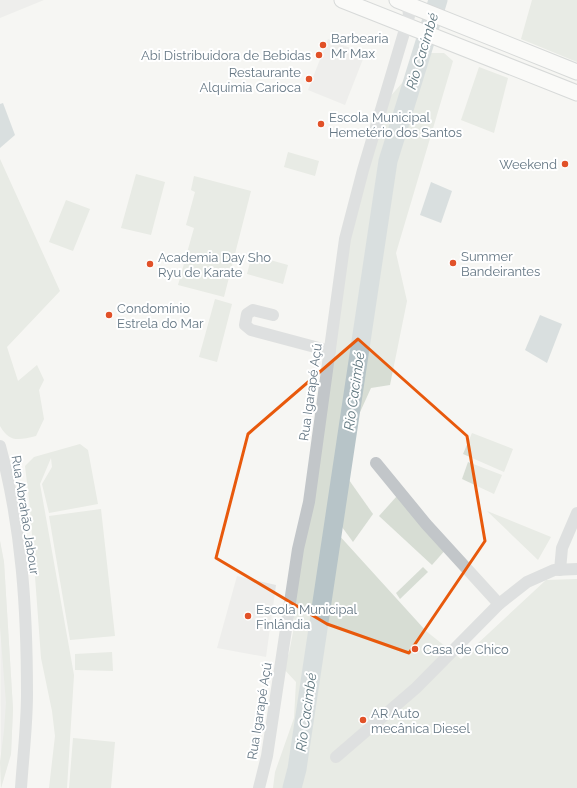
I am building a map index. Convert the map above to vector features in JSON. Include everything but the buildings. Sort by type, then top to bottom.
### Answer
[{"type":"main road","points":[[342,0],[577,93]]},
{"type":"main road","points":[[404,2],[439,18],[577,72]]},
{"type":"street","name":"Rua Igarapé Açú","points":[[259,788],[267,756],[298,549],[309,502],[345,239],[363,170],[412,27],[404,2]]},
{"type":"street","points":[[273,315],[253,310],[247,314],[245,326],[250,330],[330,351]]},
{"type":"street","name":"Rua Abrahão Jabour","points":[[0,446],[12,500],[22,567],[27,695],[21,788]]},
{"type":"street","points":[[376,463],[426,524],[499,604]]},
{"type":"street","points":[[336,757],[416,688],[499,604],[527,582],[542,574],[570,569],[567,538],[577,513]]},
{"type":"street","name":"Rua Abrahão Jabour","points":[[13,788],[23,756]]},
{"type":"highlighted area","points":[[358,339],[467,436],[485,541],[409,653],[327,624],[216,558],[248,434]]},
{"type":"shaded area","points":[[0,0],[44,0],[0,18]]},
{"type":"shaded area","points":[[532,0],[577,0],[577,62],[521,39]]},
{"type":"shaded area","points":[[328,39],[365,54],[345,105],[308,90]]},
{"type":"shaded area","points":[[428,53],[444,53],[453,61],[396,253],[407,301],[390,385],[371,388],[351,432],[337,533],[426,631],[461,659],[546,580],[577,579],[577,788],[273,788],[275,772],[294,718],[296,682],[282,667],[289,653],[295,622],[291,606],[349,225],[389,98]]},
{"type":"shaded area","points":[[479,67],[508,78],[494,133],[461,120]]},
{"type":"shaded area","points":[[3,103],[15,135],[0,148],[0,104]]},
{"type":"shaded area","points":[[288,152],[319,161],[315,176],[284,167]]},
{"type":"shaded area","points":[[0,159],[60,291],[7,347],[18,381],[37,365],[44,380],[39,390],[44,419],[36,436],[24,439],[11,438],[0,426]]},
{"type":"shaded area","points":[[136,174],[165,182],[151,235],[121,228]]},
{"type":"shaded area","points":[[194,176],[251,191],[224,297],[178,285],[194,228],[186,225],[195,192],[191,190]]},
{"type":"shaded area","points":[[431,182],[452,191],[441,223],[420,215]]},
{"type":"shaded area","points":[[66,200],[90,209],[73,251],[49,242]]},
{"type":"shaded area","points":[[252,255],[288,265],[283,284],[247,274]]},
{"type":"shaded area","points":[[215,299],[232,304],[217,362],[199,357]]},
{"type":"shaded area","points":[[540,315],[562,324],[547,363],[525,350]]},
{"type":"shaded area","points":[[472,433],[513,449],[504,472],[463,454]]},
{"type":"shaded area","points":[[80,444],[88,450],[98,504],[49,513],[42,484],[52,467],[51,458],[40,484],[74,675],[67,788],[49,788],[55,736],[52,711],[41,658],[30,508],[25,466],[34,457]]},
{"type":"shaded area","points":[[468,462],[502,475],[494,494],[462,479]]},
{"type":"shaded area","points":[[349,480],[373,514],[353,542],[342,527]]},
{"type":"shaded area","points":[[397,496],[447,548],[432,565],[379,516]]},
{"type":"shaded area","points":[[101,509],[115,636],[70,640],[49,516]]},
{"type":"shaded area","points":[[487,511],[551,537],[538,560]]},
{"type":"shaded area","points":[[0,541],[4,562],[13,709],[11,754],[1,788]]},
{"type":"shaded area","points":[[0,541],[4,562],[13,709],[11,754],[1,788],[0,762],[6,703],[0,627]]},
{"type":"shaded area","points":[[423,567],[428,572],[400,599],[396,593]]},
{"type":"shaded area","name":"Escola Municipal Finlândia","points":[[237,576],[276,585],[266,657],[217,648]]},
{"type":"shaded area","points":[[112,652],[113,671],[75,670],[75,654]]},
{"type":"shaded area","points":[[73,738],[115,742],[111,788],[69,788]]},
{"type":"waterway","name":"Rio Cacimbé","points":[[292,788],[297,769],[388,161],[438,0]]},
{"type":"place","name":"Barbearia Mr Max","points":[[323,45]]},
{"type":"place","name":"Abi Distribuidora de Bebidas","points":[[319,55]]},
{"type":"place","name":"Restaurante Alquimia Carioca","points":[[309,79]]},
{"type":"place","name":"Escola Municipal Hemetério dos Santos","points":[[321,124]]},
{"type":"place","name":"Weekend","points":[[565,164]]},
{"type":"place","name":"Summer Bandeirantes","points":[[453,263]]},
{"type":"place","name":"Academia Day Sho Ryu de Karate","points":[[150,264]]},
{"type":"place","name":"Condomínio Estrela do Mar","points":[[109,315]]},
{"type":"place","name":"Escola Municipal Finlândia","points":[[248,616]]},
{"type":"place","name":"Casa de Chico","points":[[415,649]]},
{"type":"place","name":"AR Auto mecânica Diesel","points":[[363,720]]}]
